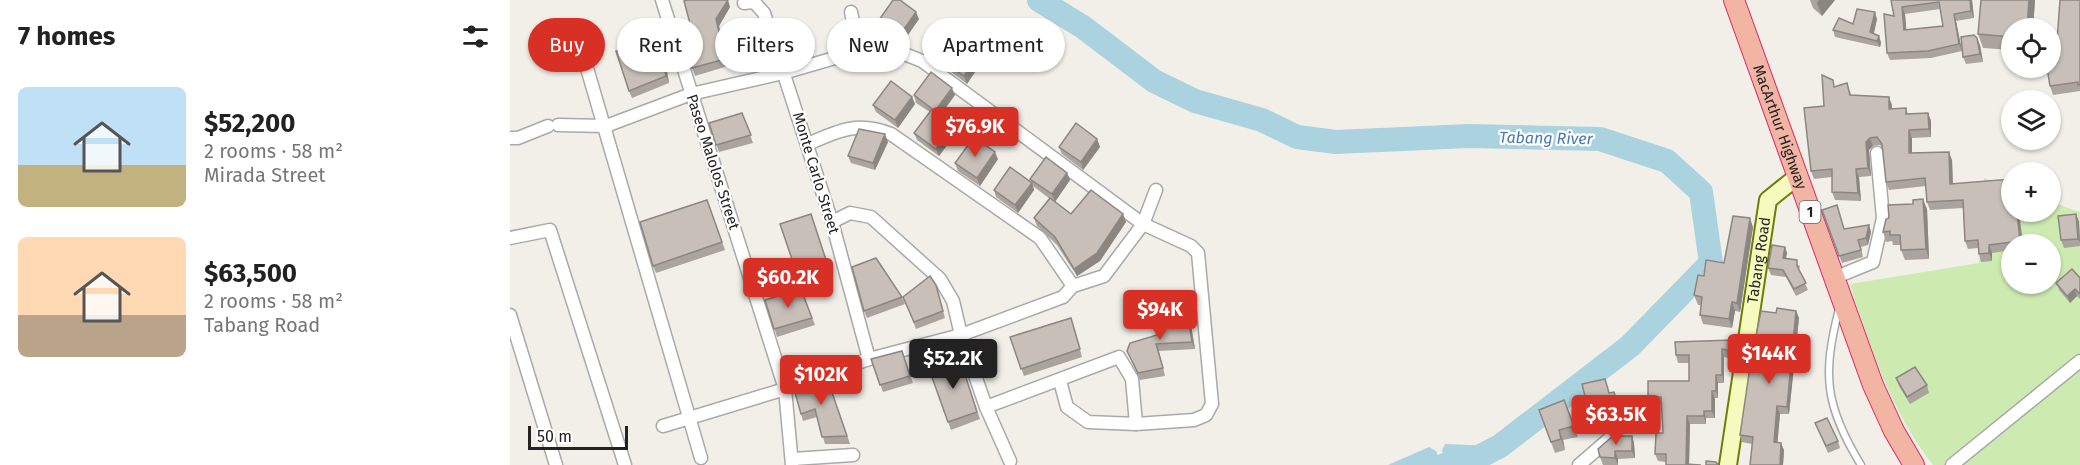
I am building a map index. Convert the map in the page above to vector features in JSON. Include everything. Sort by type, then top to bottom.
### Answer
[{"type":"highway","name":"MacArthur Highway","points":[[1735,2],[1882,408],[1914,465]]},
{"type":"highway","name":"MacArthur Highway","points":[[1850,321],[1852,368],[1883,438],[1899,465]]},
{"type":"main road","name":"Tabang Road","points":[[1728,465],[1768,200],[1798,176]]},
{"type":"street","name":"Paseo Malolos Street","points":[[662,0],[785,389],[793,462]]},
{"type":"street","name":"Monte Carlo Street","points":[[744,3],[754,3],[764,13],[832,222],[869,359]]},
{"type":"street","points":[[851,12],[852,18]]},
{"type":"street","points":[[910,57],[922,62],[1143,224],[1191,246],[1198,253],[1212,404],[1206,415],[1194,420],[1136,424],[1088,422],[1067,406],[1060,381]]},
{"type":"street","points":[[510,138],[518,138],[553,125],[606,126],[691,94],[827,60]]},
{"type":"street","points":[[589,72],[701,458]]},
{"type":"street","points":[[808,144],[856,127],[874,128],[891,134],[1040,238],[1074,286]]},
{"type":"street","points":[[1834,278],[1873,262],[1883,218],[1877,153]]},
{"type":"street","points":[[663,426],[785,389],[869,359],[961,335],[1063,297],[1074,286],[1104,276],[1143,224],[1156,190]]},
{"type":"street","points":[[832,222],[850,213],[871,217],[940,279],[953,301],[961,335],[986,407],[1010,462]]},
{"type":"street","points":[[510,238],[550,230],[625,465]]},
{"type":"street","points":[[510,315],[556,465]]},
{"type":"street","points":[[986,407],[1119,357],[1132,379],[1136,424]]},
{"type":"street","points":[[1952,465],[2080,361]]},
{"type":"street","points":[[1579,465],[1609,439]]},
{"type":"street","points":[[793,462],[853,455]]},
{"type":"lane","points":[[1841,297],[1830,346],[1827,375],[1831,403],[1844,436],[1861,465]]},
{"type":"green space","points":[[1984,178],[2001,184],[2001,222],[2061,222],[2061,205],[2080,212],[2080,465],[1933,465],[1905,423],[1894,401],[1875,356],[1850,284],[1979,263]]},
{"type":"water","points":[[1445,444],[1500,446],[1486,465],[1388,465],[1429,447],[1436,451],[1440,460],[1444,458],[1442,450]]},
{"type":"building","points":[[728,0],[715,18],[715,62],[703,65],[703,18],[689,18],[684,1]]},
{"type":"building","points":[[893,0],[900,0],[916,12],[910,21],[910,18],[880,18]]},
{"type":"building","points":[[1891,0],[1970,0],[1971,11],[1954,14],[1959,44],[1928,51],[1887,53],[1884,14],[1894,16]],"holes":[[[1939,2],[1943,26],[1904,30],[1902,7]]]},
{"type":"building","points":[[1981,0],[2029,0],[2028,18],[2001,18],[2001,36],[1978,34]]},
{"type":"building","points":[[2060,0],[2080,0],[2080,85],[2078,82],[2050,86],[2049,78],[2061,78],[2061,18],[2059,18]]},
{"type":"building","points":[[1857,9],[1875,12],[1870,32],[1879,36],[1877,41],[1833,30],[1839,18],[1853,24]]},
{"type":"building","points":[[1974,35],[1977,38],[1980,54],[1963,57],[1961,37]]},
{"type":"building","points":[[623,72],[665,72],[666,76],[629,91]]},
{"type":"building","points":[[931,72],[952,88],[935,111],[914,95]]},
{"type":"building","points":[[1822,75],[1833,80],[1834,87],[1847,83],[1850,95],[1889,97],[1889,109],[1906,108],[1906,114],[1928,113],[1929,129],[1909,130],[1909,153],[1949,152],[1950,184],[2001,180],[2001,222],[2018,222],[2019,234],[2001,234],[2001,243],[1989,245],[1989,253],[1979,254],[1978,240],[1965,241],[1963,200],[1927,202],[1925,178],[1886,182],[1882,144],[1877,137],[1870,138],[1866,142],[1868,168],[1856,169],[1858,193],[1832,192],[1832,169],[1811,171],[1804,108],[1824,106]]},
{"type":"building","points":[[891,81],[912,97],[895,120],[873,105]]},
{"type":"building","points":[[932,109],[953,125],[936,149],[914,133]]},
{"type":"building","points":[[742,113],[751,135],[716,145],[709,123]]},
{"type":"building","points":[[1076,123],[1097,139],[1081,162],[1059,147]]},
{"type":"building","points":[[859,129],[885,134],[873,163],[848,156]]},
{"type":"building","points":[[974,137],[995,152],[977,178],[955,163]]},
{"type":"building","points":[[1046,157],[1067,173],[1052,194],[1030,179]]},
{"type":"building","points":[[1010,167],[1032,183],[1015,205],[994,190]]},
{"type":"building","points":[[1091,190],[1123,214],[1097,253],[1074,269],[1055,237],[1034,218],[1050,198],[1071,214]]},
{"type":"building","points":[[1923,199],[1926,249],[1901,250],[1900,235],[1890,235],[1890,231],[1883,232],[1886,219],[1889,218],[1888,205],[1913,204],[1913,200]]},
{"type":"building","points":[[707,200],[722,242],[653,266],[640,222]]},
{"type":"building","points":[[1837,205],[1844,229],[1869,225],[1866,238],[1858,240],[1861,250],[1839,256],[1822,210]]},
{"type":"building","points":[[811,214],[827,263],[796,271],[780,224]]},
{"type":"building","points":[[2076,214],[2078,239],[2061,240],[2059,222],[2061,222],[2061,216]]},
{"type":"building","points":[[1733,216],[1750,218],[1737,303],[1732,302],[1729,319],[1700,315],[1702,297],[1694,295],[1698,275],[1704,276],[1706,260],[1724,263]]},
{"type":"building","points":[[1772,245],[1785,247],[1783,258],[1797,260],[1797,266],[1806,283],[1794,289],[1783,270],[1768,268]]},
{"type":"building","points":[[876,258],[902,297],[864,311],[852,267]]},
{"type":"building","points":[[2072,269],[2080,278],[2080,294],[2075,289],[2067,296],[2061,289],[2061,279]]},
{"type":"building","points":[[930,276],[936,285],[943,311],[914,322],[903,297]]},
{"type":"building","points":[[801,289],[812,318],[774,329],[765,300]]},
{"type":"building","points":[[1777,308],[1796,311],[1787,407],[1777,406],[1774,442],[1781,443],[1780,465],[1750,465],[1753,437],[1740,435],[1751,360],[1759,360],[1760,336],[1756,336],[1761,311],[1776,313]]},
{"type":"building","points":[[1187,312],[1192,342],[1156,344],[1163,368],[1138,373],[1127,351],[1130,343],[1157,335],[1154,315]]},
{"type":"building","points":[[1071,318],[1080,349],[1021,369],[1010,337]]},
{"type":"building","points":[[1732,340],[1731,351],[1722,349],[1722,375],[1716,375],[1716,391],[1712,391],[1712,411],[1704,411],[1704,416],[1687,416],[1686,464],[1701,465],[1666,465],[1666,454],[1655,454],[1656,433],[1663,433],[1661,397],[1648,397],[1648,381],[1689,381],[1689,355],[1676,355],[1675,342]]},
{"type":"building","points":[[902,351],[910,376],[880,385],[871,359]]},
{"type":"building","points":[[960,359],[977,412],[948,422],[929,369]]},
{"type":"building","points":[[1915,367],[1927,385],[1907,397],[1896,378]]},
{"type":"building","points":[[826,375],[847,436],[822,437],[815,409],[801,414],[794,389]]},
{"type":"building","points":[[1605,379],[1609,393],[1614,392],[1621,418],[1592,425],[1582,384]]},
{"type":"building","points":[[1564,400],[1574,426],[1559,430],[1561,439],[1551,442],[1539,410]]},
{"type":"building","points":[[1827,418],[1838,441],[1826,446],[1815,423]]},
{"type":"building","points":[[1613,436],[1632,436],[1632,451],[1615,451],[1615,458],[1600,457],[1598,449]]},
{"type":"building","points":[[1706,461],[1716,462],[1718,465],[1706,465]]},
{"type":"waterway","name":"Tabang River","points":[[1039,0],[1083,27],[1154,81],[1195,101],[1262,120],[1297,137],[1336,142],[1469,136],[1600,139],[1667,161],[1701,192],[1711,263],[1630,346],[1500,446],[1477,458],[1445,465]]}]
